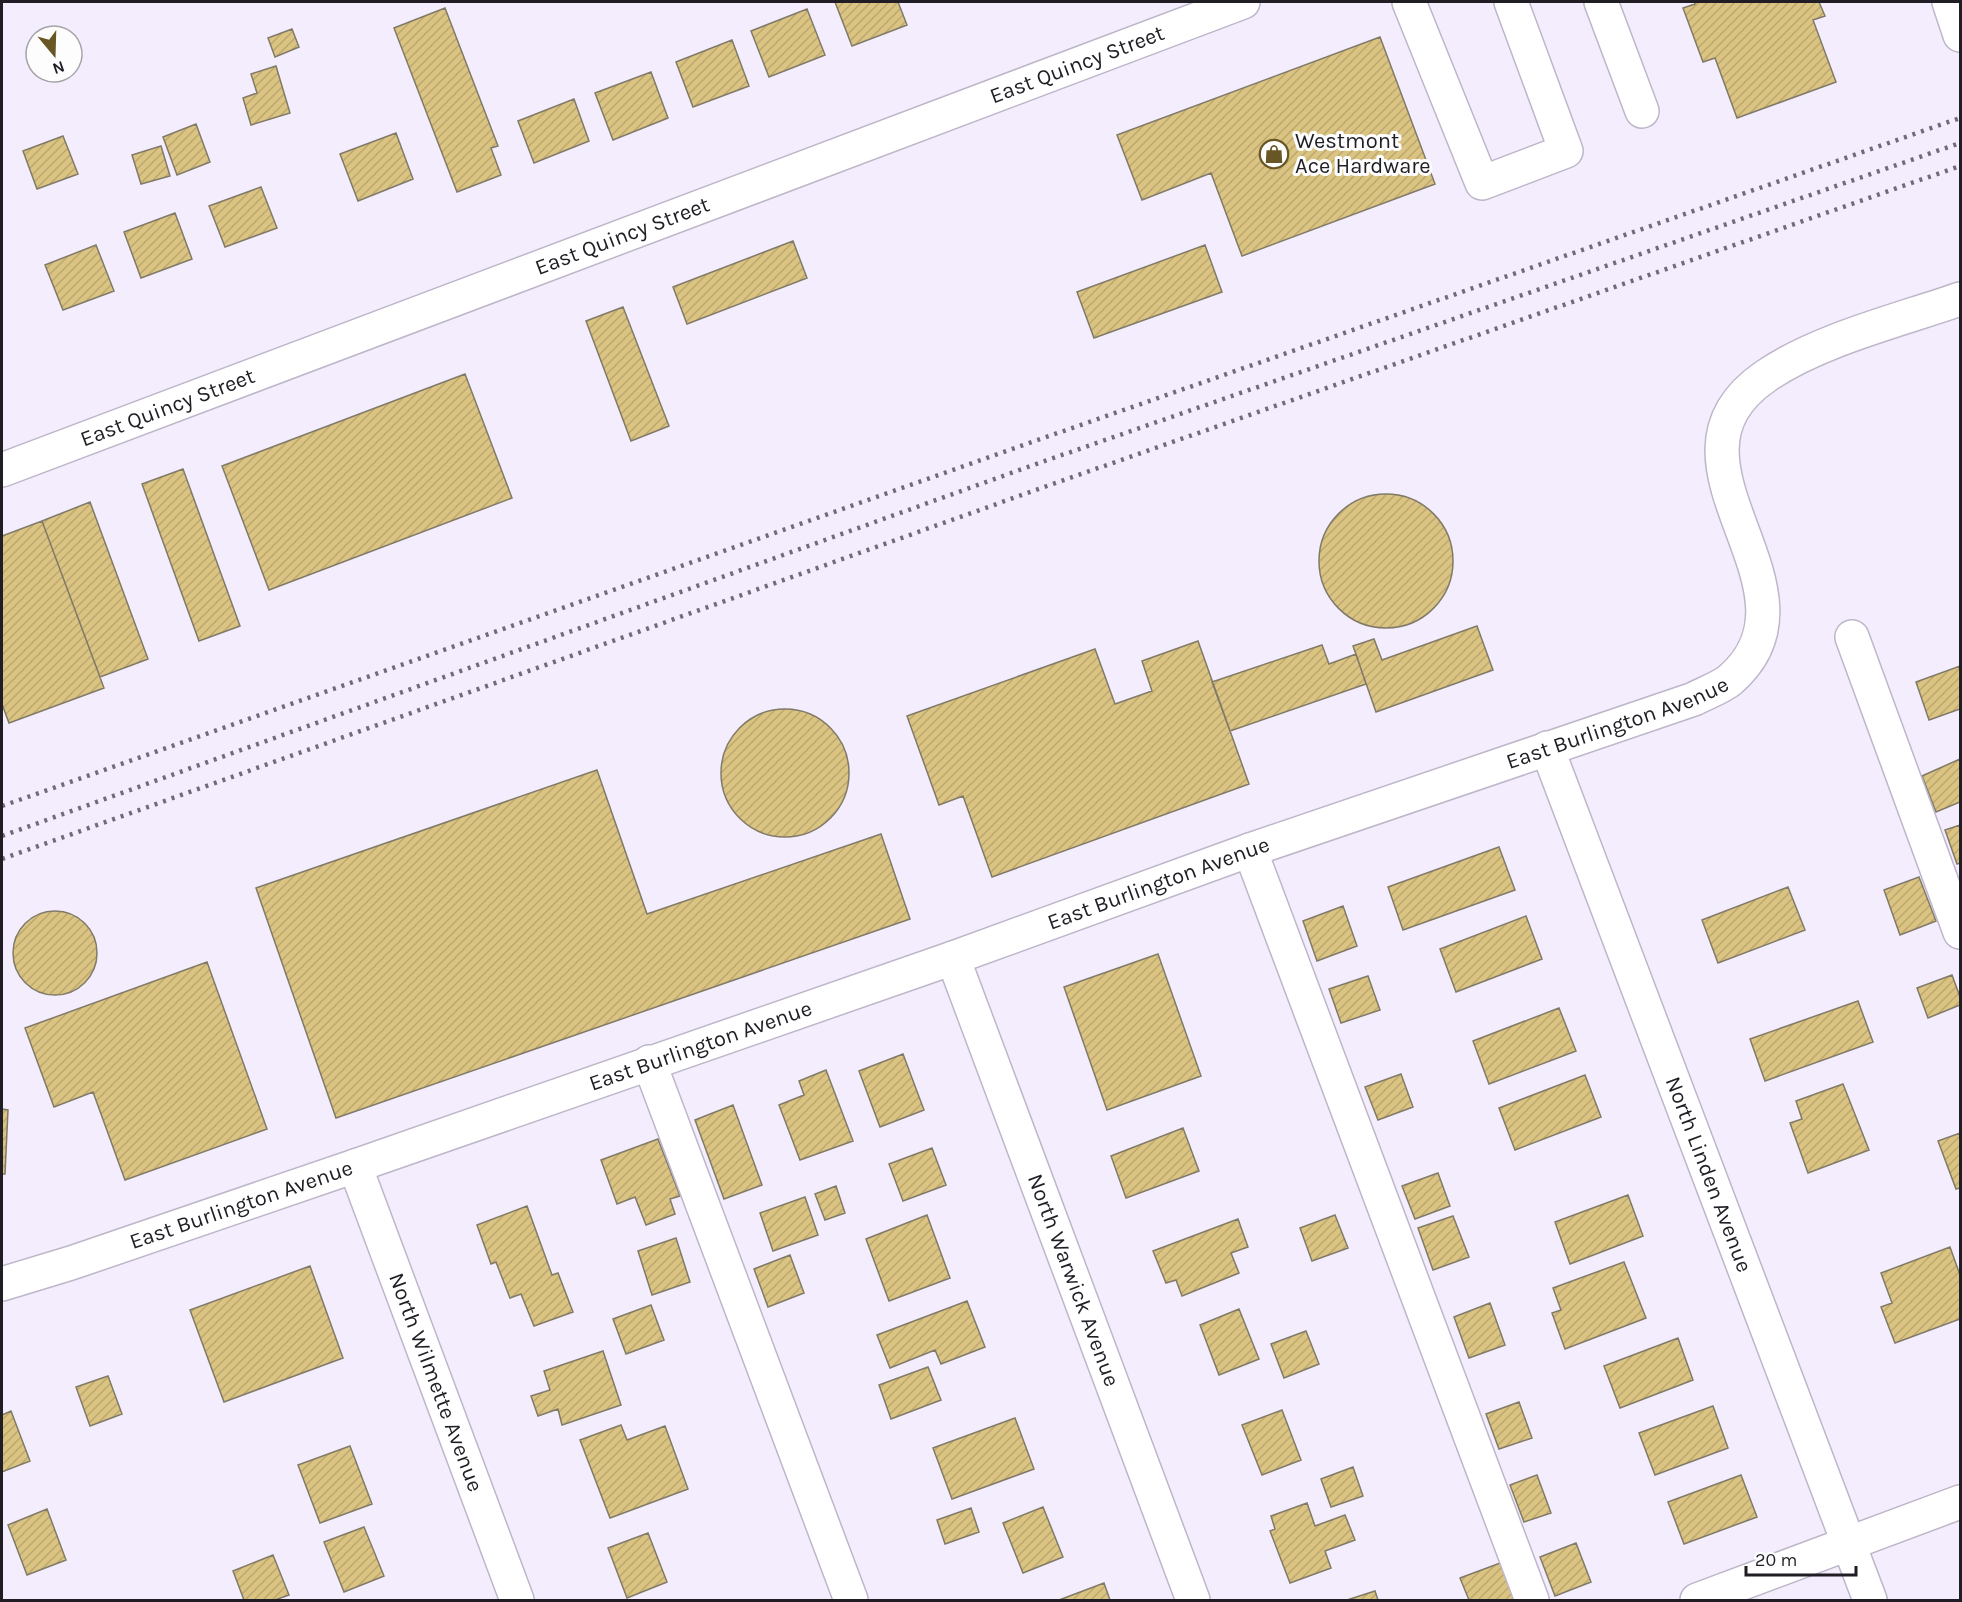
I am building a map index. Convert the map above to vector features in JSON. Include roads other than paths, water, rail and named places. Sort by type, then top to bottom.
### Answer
[{"type":"street","name":"East Quincy Street","points":[[2,470],[1242,2]]},
{"type":"street","points":[[1408,2],[1482,183],[1566,151],[1511,2]]},
{"type":"street","points":[[1601,2],[1642,111]]},
{"type":"street","points":[[1948,2],[1960,35]]},
{"type":"street","name":"East Burlington Avenue","points":[[2,1284],[71,1263],[355,1166],[953,958],[1250,850],[1694,699],[1728,682],[1747,663],[1763,618],[1763,593],[1728,494],[1721,447],[1732,411],[1765,376],[1794,361],[1837,342],[1960,299]]},
{"type":"street","points":[[1852,637],[1960,932]]},
{"type":"street","name":"North Linden Avenue","points":[[1547,748],[1870,1600]]},
{"type":"street","points":[[1250,850],[1532,1600]]},
{"type":"street","name":"North Warwick Avenue","points":[[953,958],[1193,1600]]},
{"type":"street","points":[[649,1062],[851,1600]]},
{"type":"street","name":"North Wilmette Avenue","points":[[355,1166],[517,1600]]},
{"type":"street","points":[[1697,1600],[1960,1502]]},
{"type":"railway","points":[[2,806],[1032,442],[1960,118]]},
{"type":"railway","points":[[2,836],[1039,463],[1960,143]]},
{"type":"railway","points":[[2,859],[1047,486],[1960,166]]},
{"type":"place","name":"Westmont Ace Hardware","points":[[1274,154]]}]
